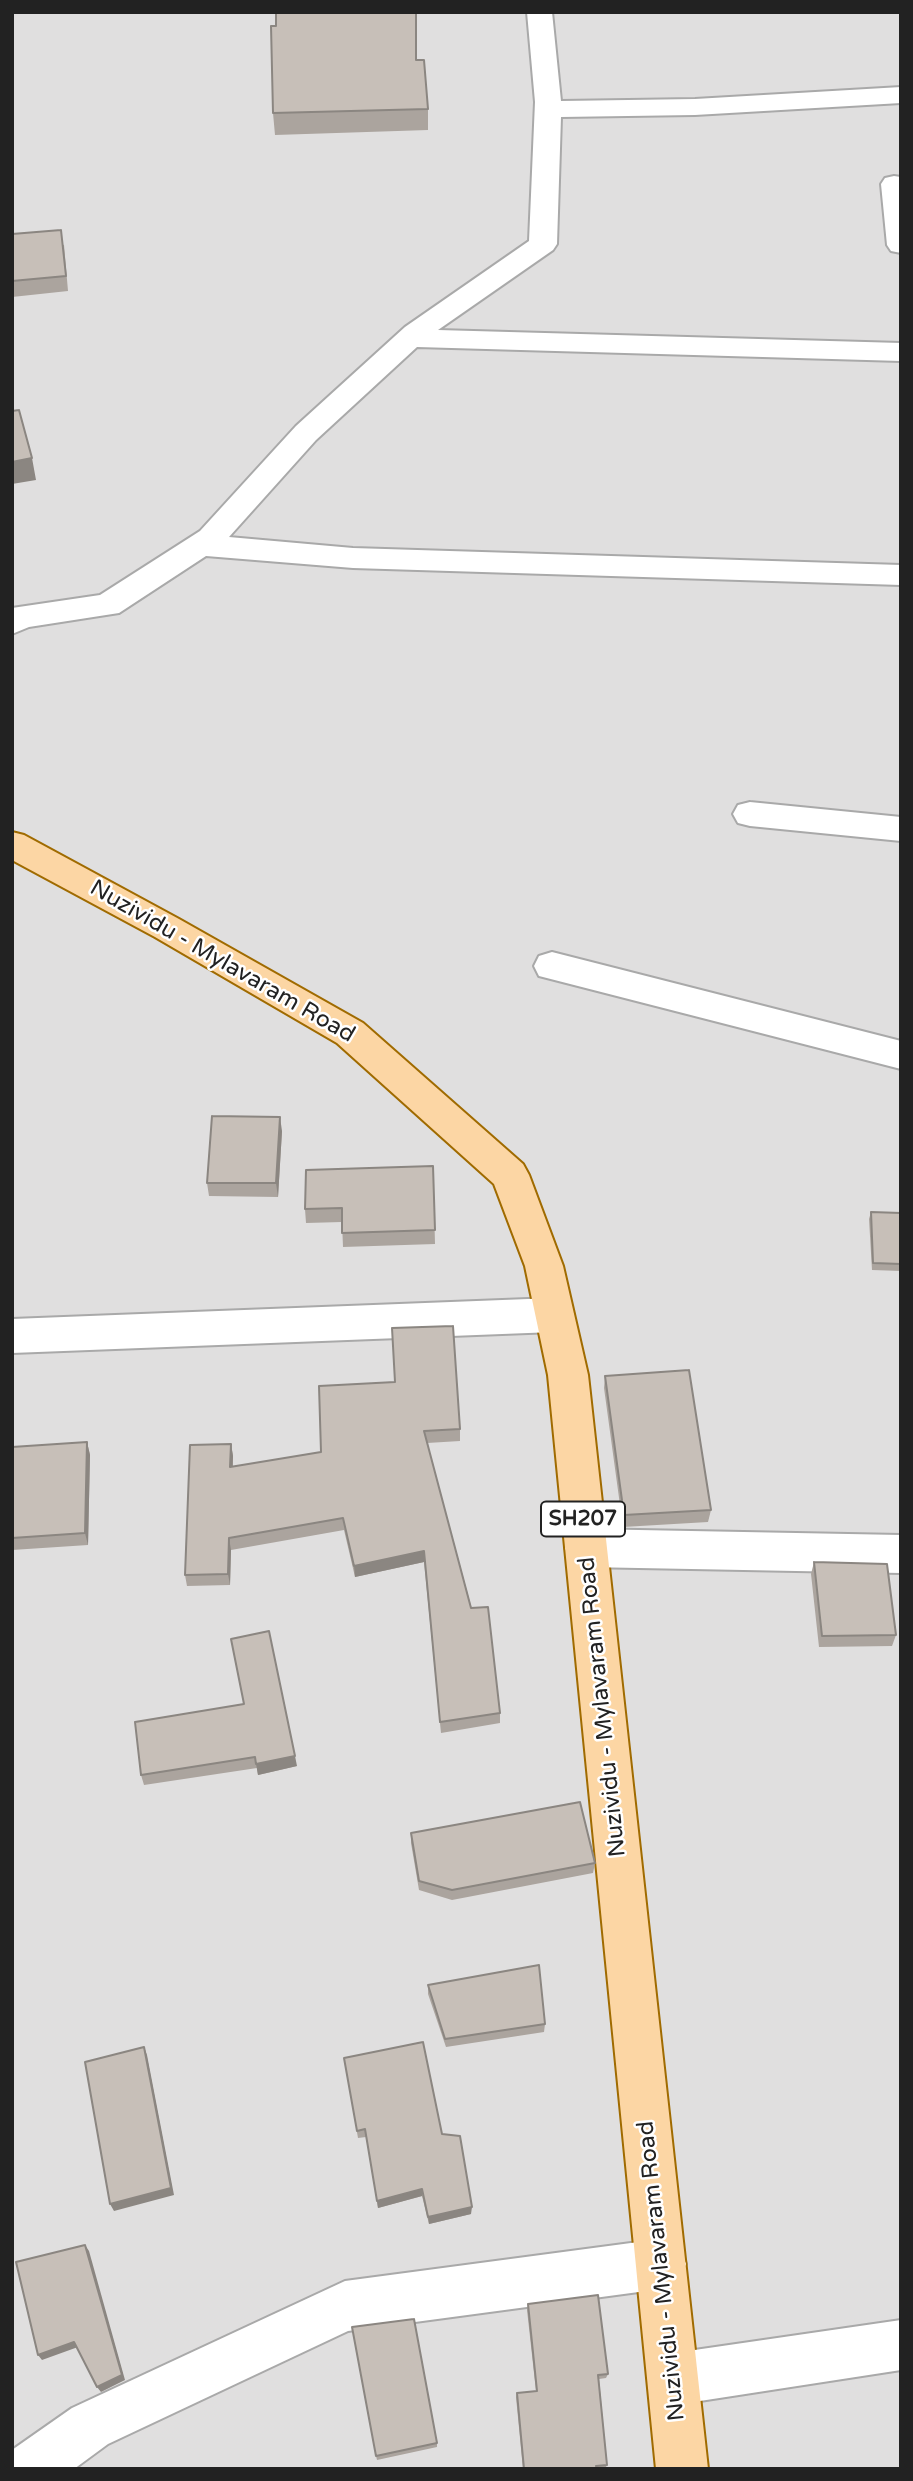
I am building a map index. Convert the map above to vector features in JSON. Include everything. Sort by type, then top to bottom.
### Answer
[{"type":"main road","name":"Nuzividu - Mylavaram Road","points":[[12,844],[167,928],[350,1033],[510,1174],[544,1266],[568,1375],[682,2469]]},
{"type":"street","points":[[12,622],[20,617],[108,605],[211,538],[306,433],[410,338],[544,244],[547,109],[539,12]]},
{"type":"street","points":[[547,109],[695,107],[901,95]]},
{"type":"street","points":[[901,184],[894,184],[901,245]]},
{"type":"street","points":[[410,338],[901,352]]},
{"type":"street","points":[[200,545],[353,558],[901,575]]},
{"type":"street","points":[[750,814],[901,829]]},
{"type":"street","points":[[552,966],[901,1055]]},
{"type":"street","points":[[12,1336],[554,1315]]},
{"type":"street","points":[[586,1548],[901,1554]]},
{"type":"street","points":[[30,2469],[90,2426],[345,2306],[661,2264]]},
{"type":"street","points":[[674,2379],[901,2345]]},
{"type":"shaded area","points":[[12,12],[901,12],[901,2469],[12,2469]]},
{"type":"building","points":[[276,12],[416,12],[416,60],[424,60],[428,109],[273,113],[271,26],[276,26]]},
{"type":"building","points":[[61,230],[66,276],[12,281],[12,234]]},
{"type":"building","points":[[19,410],[32,458],[12,462],[12,411]]},
{"type":"building","points":[[212,1116],[280,1117],[276,1183],[207,1183]]},
{"type":"building","points":[[433,1166],[435,1230],[342,1233],[342,1208],[305,1209],[306,1170]]},
{"type":"building","points":[[871,1212],[901,1213],[901,1264],[873,1263]]},
{"type":"building","points":[[453,1326],[460,1429],[424,1431],[471,1608],[488,1607],[500,1713],[440,1722],[424,1551],[354,1566],[343,1518],[229,1538],[228,1574],[185,1575],[190,1445],[231,1444],[230,1467],[321,1452],[319,1386],[395,1382],[392,1328]]},
{"type":"building","points":[[689,1370],[711,1510],[624,1515],[605,1376]]},
{"type":"building","points":[[87,1442],[85,1533],[12,1538],[12,1447]]},
{"type":"building","points":[[814,1562],[887,1564],[896,1635],[822,1636]]},
{"type":"building","points":[[269,1631],[295,1756],[256,1764],[255,1757],[141,1775],[135,1722],[244,1704],[231,1639]]},
{"type":"building","points":[[580,1802],[595,1863],[452,1890],[419,1881],[411,1833]]},
{"type":"building","points":[[539,1965],[545,2024],[445,2039],[428,1985]]},
{"type":"building","points":[[423,2042],[442,2134],[460,2136],[472,2207],[428,2217],[422,2189],[377,2201],[365,2129],[357,2131],[344,2058]]},
{"type":"building","points":[[144,2047],[171,2188],[110,2204],[85,2062]]},
{"type":"building","points":[[85,2245],[122,2375],[97,2387],[74,2342],[38,2355],[16,2262]]},
{"type":"building","points":[[598,2295],[608,2374],[598,2375],[607,2465],[596,2466],[597,2469],[524,2469],[517,2393],[537,2391],[528,2304]]},
{"type":"building","points":[[414,2319],[437,2443],[376,2456],[352,2327]]}]
